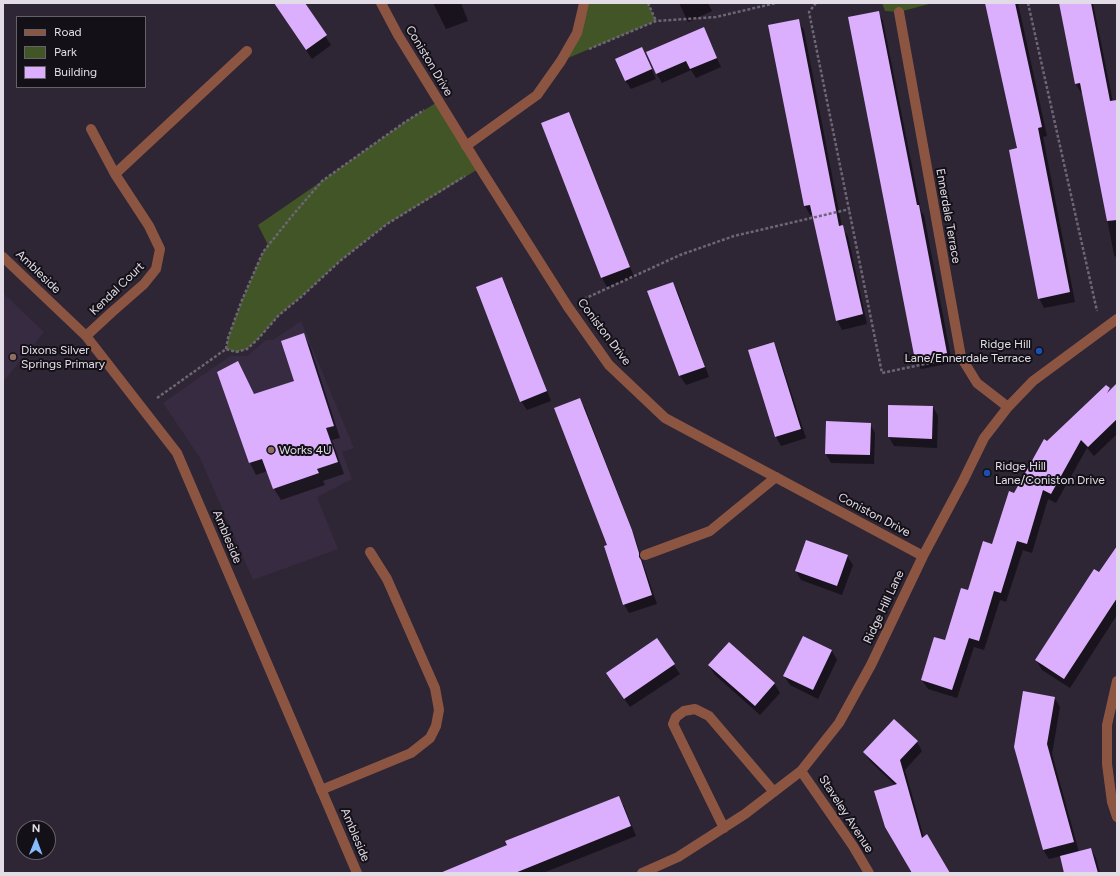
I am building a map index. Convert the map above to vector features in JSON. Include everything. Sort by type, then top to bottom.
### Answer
[{"type":"street","name":"Coniston Drive","points":[[381,3],[398,35],[466,146],[568,307],[609,365],[665,418],[923,556]]},
{"type":"street","points":[[466,146],[537,95],[561,61],[576,33],[584,3]]},
{"type":"street","name":"Ennerdale Terrace","points":[[898,12],[961,357],[977,383],[1008,407]]},
{"type":"street","points":[[114,174],[247,51]]},
{"type":"street","name":"Kendal Court","points":[[86,336],[144,284],[156,269],[160,249],[149,226],[114,174],[91,129]]},
{"type":"street","name":"Ambleside","points":[[3,257],[86,336],[177,453],[357,873]]},
{"type":"street","name":"Ridge Hill Lane","points":[[642,873],[678,857],[724,828],[745,814],[801,771],[839,723],[871,665],[923,556],[964,482],[984,438],[1008,407],[1033,381],[1117,319]]},
{"type":"street","points":[[645,555],[710,531],[776,477]]},
{"type":"street","points":[[321,790],[411,753],[430,738],[436,726],[439,710],[435,688],[387,579],[370,552]]},
{"type":"street","points":[[1117,681],[1107,725],[1107,764],[1112,802],[1117,817]]},
{"type":"street","points":[[724,828],[673,724],[676,717],[684,711],[695,709],[709,716],[774,792]]},
{"type":"street","name":"Staveley Avenue","points":[[801,771],[853,846],[869,873]]},
{"type":"path","points":[[648,3],[656,21]]},
{"type":"path","points":[[561,61],[656,21],[716,17],[776,3]]},
{"type":"path","points":[[816,3],[809,12],[882,373],[961,357]]},
{"type":"path","points":[[1028,3],[1101,330]]},
{"type":"path","points":[[141,406],[158,397],[226,349],[228,338],[240,306],[263,252],[322,181],[405,122],[439,102]]},
{"type":"path","points":[[226,349],[236,352],[247,349],[279,315],[340,261],[387,224],[480,168]]},
{"type":"path","points":[[568,307],[673,258],[734,236],[850,209]]},
{"type":"shaded area","name":"Dixons Silver Springs Primary","points":[[3,293],[44,332],[3,382]]},
{"type":"shaded area","name":"Works 4U","points":[[301,321],[354,448],[342,452],[352,479],[317,497],[338,549],[253,580],[200,458],[163,403],[230,356],[247,356],[266,340],[273,340]]},
{"type":"green space","points":[[584,3],[648,3],[656,21],[561,61]]},
{"type":"green space","points":[[882,3],[933,3],[899,12],[885,11]]},
{"type":"green space","points":[[439,101],[480,168],[387,224],[340,261],[279,315],[247,349],[236,352],[226,349],[228,338],[242,300],[263,252],[268,245],[258,225],[405,122]]},
{"type":"building","points":[[274,3],[305,3],[327,35],[306,50]]},
{"type":"building","points":[[985,3],[1015,3],[1042,127],[1038,128],[1070,292],[1038,299],[1009,150],[1017,148]]},
{"type":"building","points":[[1059,3],[1091,3],[1110,101],[1117,100],[1117,220],[1107,221],[1080,83],[1075,84]]},
{"type":"building","points":[[879,11],[917,205],[919,205],[947,353],[915,360],[848,17]]},
{"type":"building","points":[[799,19],[839,226],[843,225],[863,314],[836,321],[810,205],[804,206],[768,25]]},
{"type":"building","points":[[704,27],[717,58],[690,69],[686,61],[656,74],[646,52]]},
{"type":"building","points":[[642,47],[652,69],[625,81],[615,59]]},
{"type":"building","points":[[569,112],[630,267],[601,278],[541,123]]},
{"type":"building","points":[[502,277],[547,391],[520,402],[476,287]]},
{"type":"building","points":[[673,282],[705,367],[679,376],[647,291]]},
{"type":"building","points":[[304,333],[334,426],[326,428],[338,462],[317,469],[319,473],[273,489],[262,459],[249,463],[217,372],[238,361],[254,394],[294,381],[281,341]]},
{"type":"building","points":[[774,342],[801,429],[775,437],[748,350]]},
{"type":"building","points":[[1117,383],[1117,419],[1088,447],[1081,440],[1051,494],[1043,490],[1027,544],[1017,541],[1001,593],[994,591],[979,641],[969,638],[952,690],[921,680],[934,637],[945,640],[961,588],[968,590],[983,541],[992,544],[1009,491],[1014,493],[1044,439],[1047,441],[1106,385],[1110,388],[1107,393]]},
{"type":"building","points":[[580,398],[632,530],[639,557],[652,595],[623,605],[604,546],[607,545],[554,408]]},
{"type":"building","points":[[888,405],[933,406],[932,439],[888,437]]},
{"type":"building","points":[[826,421],[871,423],[870,455],[825,454]]},
{"type":"building","points":[[806,540],[848,555],[837,586],[795,571]]},
{"type":"building","points":[[1117,546],[1117,598],[1064,679],[1035,660],[1094,569],[1099,572]]},
{"type":"building","points":[[803,636],[832,650],[813,690],[783,676]]},
{"type":"building","points":[[657,638],[675,664],[624,699],[606,673]]},
{"type":"building","points":[[729,642],[775,683],[755,706],[708,665]]},
{"type":"building","points":[[1023,691],[1055,697],[1047,744],[1074,842],[1043,850],[1014,747]]},
{"type":"building","points":[[894,719],[918,741],[900,760],[922,838],[927,834],[950,873],[912,873],[885,827],[874,791],[897,784],[863,752]]},
{"type":"building","points":[[619,796],[631,826],[515,873],[440,873],[507,845],[505,841]]},
{"type":"building","points":[[1091,848],[1098,873],[1064,873],[1060,856]]},
{"type":"place","name":"Ridge Hill Lane/Ennerdale Terrace","points":[[1039,351]]},
{"type":"place","name":"Dixons Silver Springs Primary","points":[[13,357]]},
{"type":"place","name":"Works 4U","points":[[271,450]]},
{"type":"place","name":"Ridge Hill Lane/Coniston Drive","points":[[987,473]]}]
